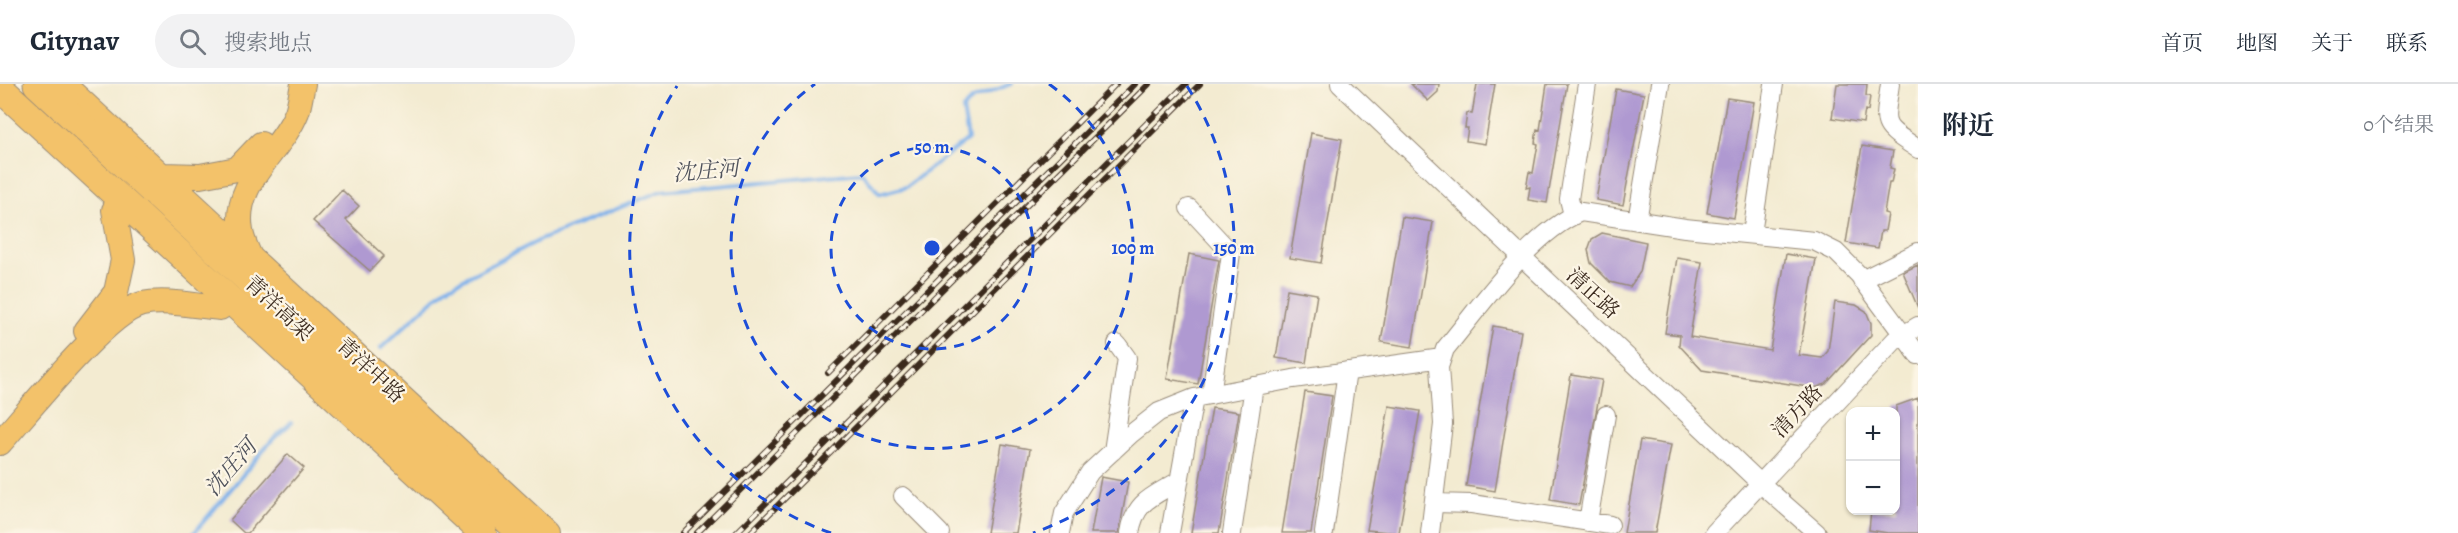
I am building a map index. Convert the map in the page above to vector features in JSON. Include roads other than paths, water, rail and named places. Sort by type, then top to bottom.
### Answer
[{"type":"highway","name":"青洋高架","points":[[37,84],[521,533]]},
{"type":"highway","name":"青洋高架","points":[[0,88],[483,533]]},
{"type":"main road","name":"青洋中路","points":[[63,84],[164,175],[251,260],[548,533]]},
{"type":"main road","points":[[164,175],[200,176],[237,169],[255,153],[281,119],[290,84]]},
{"type":"main road","points":[[251,260],[241,231],[242,207],[247,184],[272,153],[297,111],[303,84]]},
{"type":"main road","points":[[0,104],[464,533]]},
{"type":"main road","points":[[0,422],[95,321],[116,292],[123,260],[114,210]]},
{"type":"main road","points":[[0,443],[110,323],[140,304],[220,308]]},
{"type":"street","name":"清正路","points":[[1340,84],[1760,483],[1817,533]]},
{"type":"street","points":[[1573,215],[1569,199],[1587,84]]},
{"type":"street","points":[[1637,221],[1660,84]]},
{"type":"street","points":[[1752,234],[1774,84]]},
{"type":"street","points":[[1890,84],[1885,119],[1890,131],[1918,149]]},
{"type":"street","points":[[1170,533],[1177,482],[1202,397],[1231,253],[1188,208]]},
{"type":"street","points":[[1430,533],[1443,424],[1439,367],[1445,349],[1522,256],[1566,218],[1581,212],[1685,228],[1814,241],[1836,252],[1911,330],[1918,355]]},
{"type":"street","points":[[1862,279],[1917,248]]},
{"type":"street","name":"清方路","points":[[1714,533],[1895,340],[1911,330]]},
{"type":"street","points":[[1113,451],[1127,358],[1117,344]]},
{"type":"street","points":[[1060,533],[1064,513],[1090,472],[1159,412],[1202,397],[1254,386],[1442,358]]},
{"type":"street","points":[[1324,533],[1347,371]]},
{"type":"street","points":[[1232,533],[1254,386]]},
{"type":"street","points":[[1588,522],[1606,415]]},
{"type":"street","points":[[1130,533],[1132,515],[1143,503],[1177,482]]},
{"type":"street","points":[[903,496],[940,533]]},
{"type":"street","points":[[1434,503],[1472,504],[1610,525]]},
{"type":"waterway","name":"沈庄河","points":[[380,349],[446,288],[540,240],[661,191],[862,173],[880,194],[906,187],[968,139],[963,109],[973,99],[1011,84]]},
{"type":"waterway","name":"沈庄河","points":[[194,533],[273,439],[291,423]]},
{"type":"railway","points":[[828,373],[1116,84]]},
{"type":"railway","points":[[683,533],[1135,84]]},
{"type":"railway","points":[[697,533],[1149,84]]},
{"type":"railway","points":[[736,533],[1186,84]]},
{"type":"railway","points":[[750,533],[1200,84]]}]
